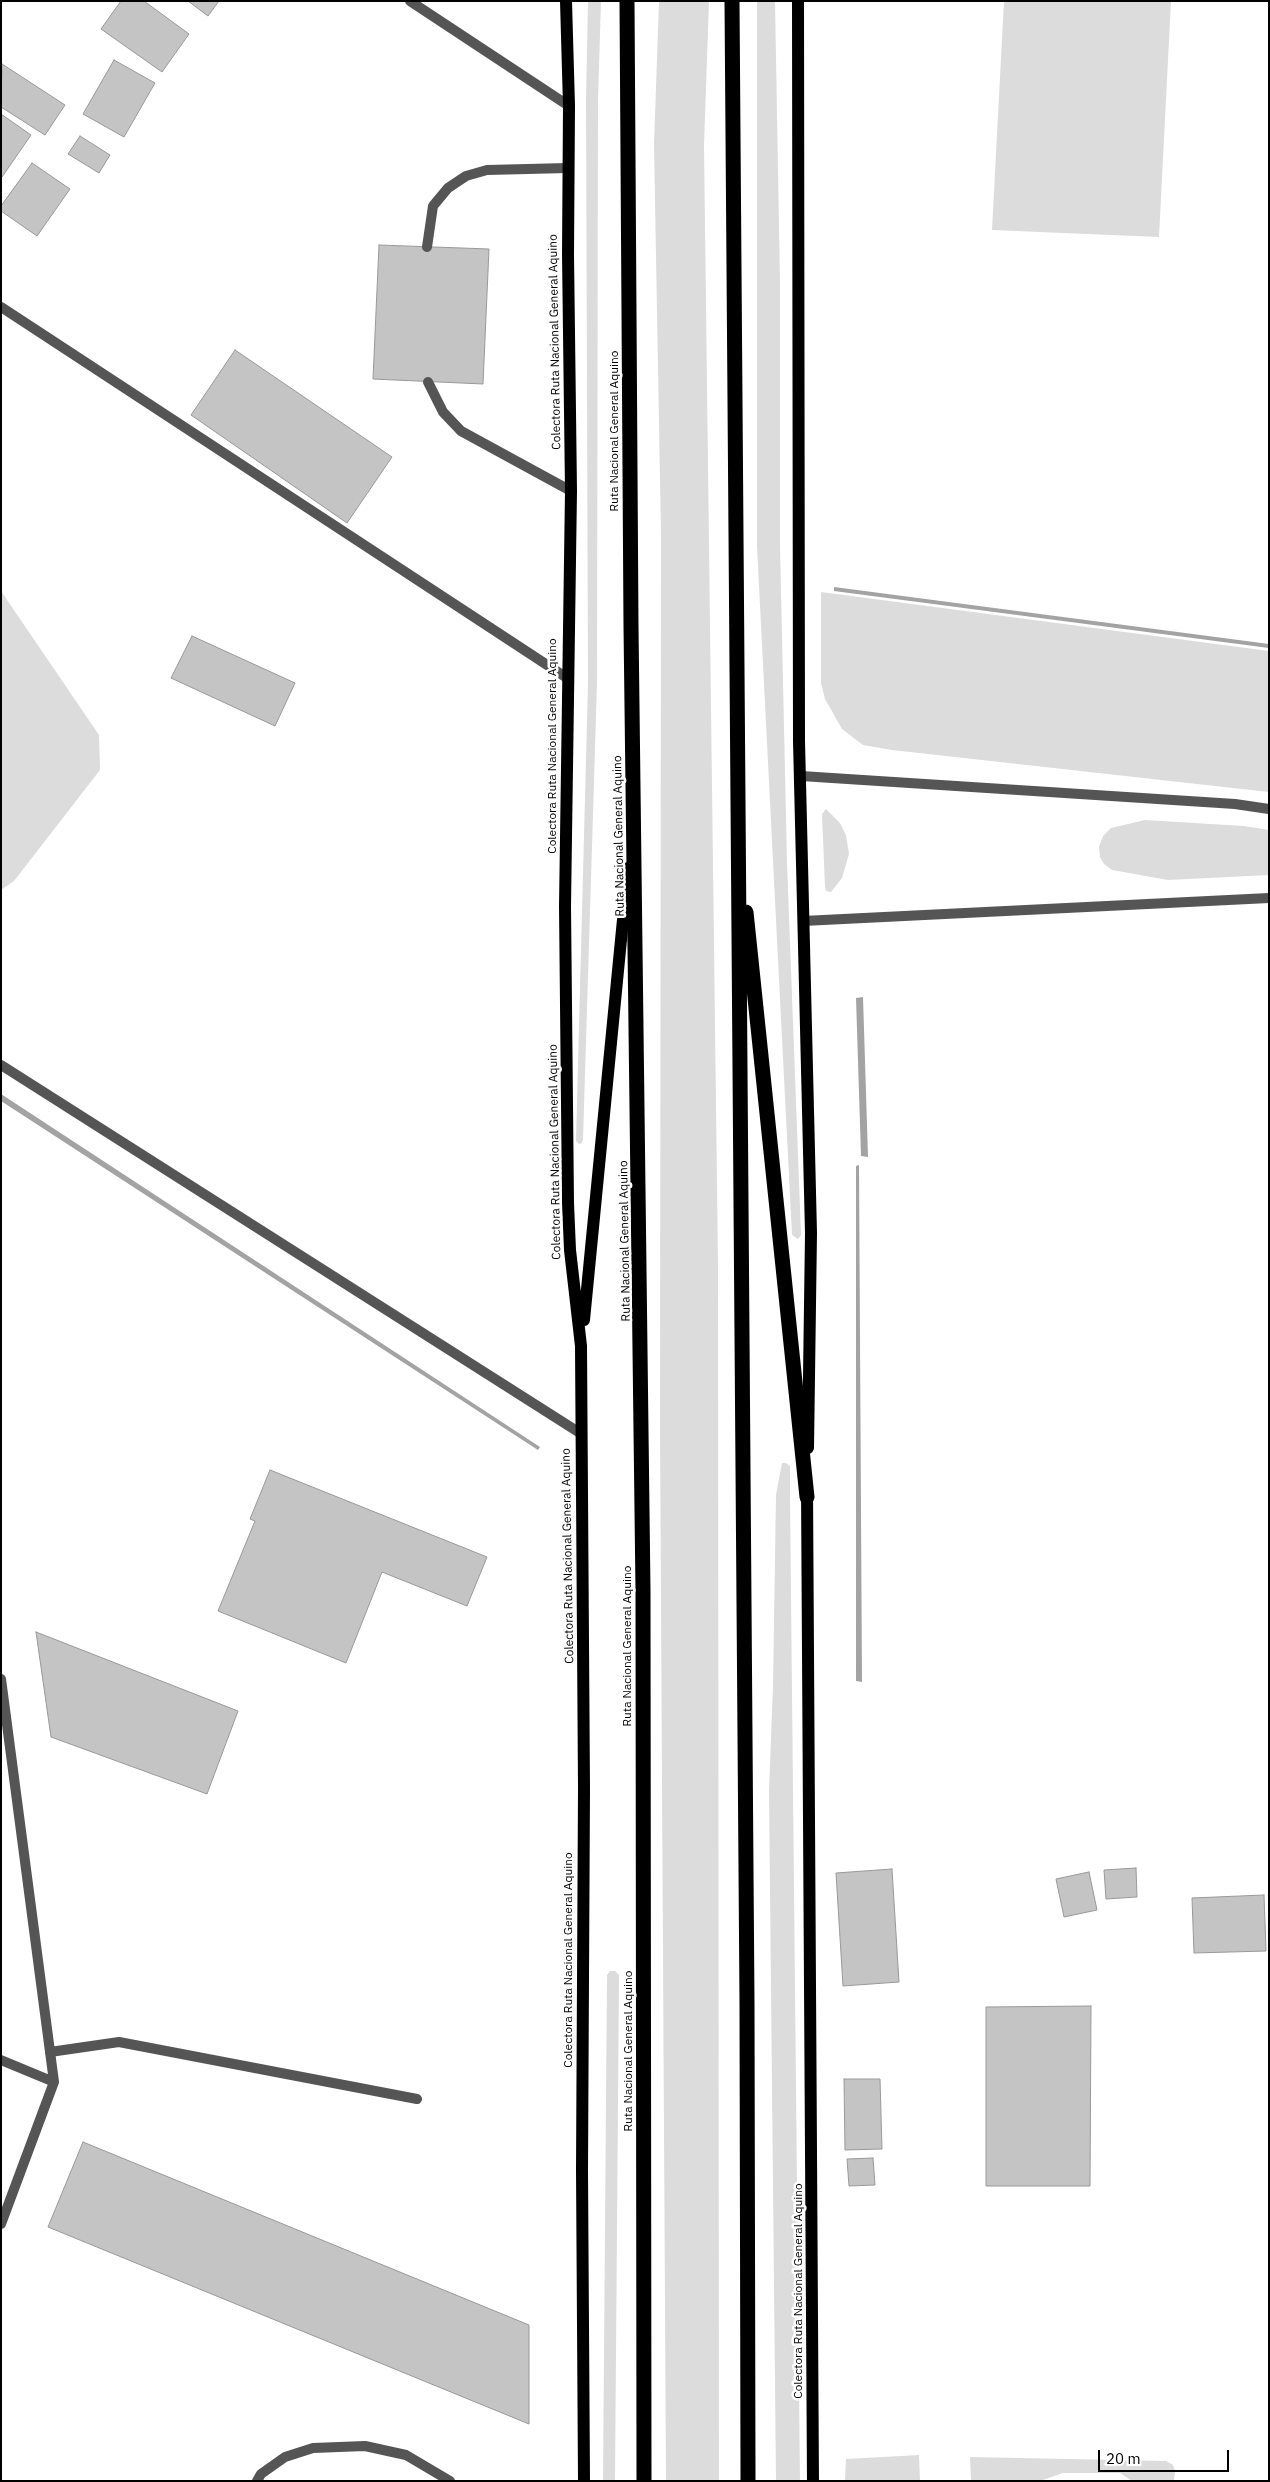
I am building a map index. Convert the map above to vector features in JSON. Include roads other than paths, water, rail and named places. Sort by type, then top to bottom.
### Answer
[{"type":"highway","name":"Ruta Nacional General Aquino","points":[[627,1],[643,1571],[644,2481]]},
{"type":"highway","points":[[732,1],[747,2003],[748,2481]]},
{"type":"highway","points":[[737,823],[807,1497]]},
{"type":"main road","name":"Colectora Ruta Nacional General Aquino","points":[[566,1],[569,106],[571,491],[565,906],[568,1203],[570,1250],[581,1346],[580,1433],[584,1788],[582,2151],[584,2481]]},
{"type":"main road","name":"Colectora Ruta Nacional General Aquino","points":[[798,1],[797,421],[803,921],[811,1233],[807,1497],[813,2481]]},
{"type":"main road","points":[[581,1346],[634,810]]},
{"type":"street","points":[[410,1],[569,106]]},
{"type":"street","points":[[427,247],[433,206],[448,188],[466,176],[487,170],[568,168]]},
{"type":"street","points":[[1,307],[567,678]]},
{"type":"street","points":[[428,382],[444,412],[461,431],[571,491]]},
{"type":"street","points":[[801,776],[1235,804],[1269,809]]},
{"type":"street","points":[[803,921],[1269,898]]},
{"type":"street","points":[[1,1065],[580,1433]]},
{"type":"street","points":[[1,1679],[5,1731],[54,2082],[1,2224]]},
{"type":"street","points":[[50,2052],[119,2042],[417,2099]]},
{"type":"street","points":[[1,2060],[54,2082]]},
{"type":"street","points":[[257,2481],[261,2474],[285,2457],[312,2448],[365,2446],[406,2455],[450,2481]]}]
